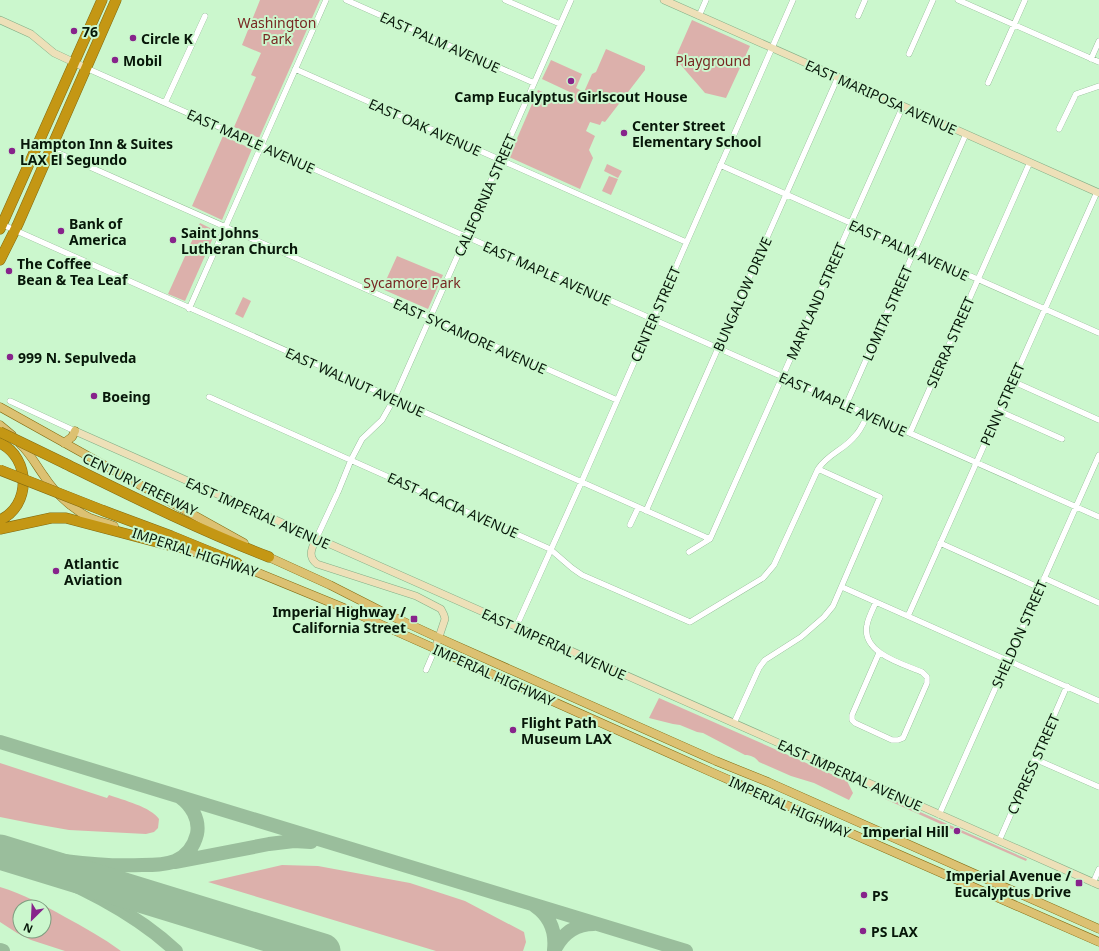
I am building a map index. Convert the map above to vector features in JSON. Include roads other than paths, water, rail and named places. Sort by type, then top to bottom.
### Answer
[{"type":"highway","points":[[1,226],[102,0]]},
{"type":"highway","points":[[0,260],[15,231],[116,0]]},
{"type":"highway","name":"CENTURY FREEWAY","points":[[0,432],[143,503],[269,557]]},
{"type":"highway","points":[[0,443],[16,455],[21,466],[23,479],[18,505],[13,512],[0,520]]},
{"type":"highway","points":[[0,470],[237,563]]},
{"type":"highway","points":[[0,529],[51,518],[66,518],[176,547]]},
{"type":"main road","name":"IMPERIAL HIGHWAY","points":[[0,407],[269,557],[330,585],[387,614],[716,761],[768,782],[1099,929]]},
{"type":"main road","name":"IMPERIAL HIGHWAY","points":[[0,425],[26,449],[44,478],[68,503],[78,511],[91,518],[176,547],[237,563],[329,602],[1099,942]]},
{"type":"main road","points":[[64,443],[69,440],[75,432]]},
{"type":"main road","points":[[712,772],[716,761]]},
{"type":"street","points":[[189,309],[326,0]]},
{"type":"street","name":"EAST PALM AVENUE","points":[[346,0],[534,83]]},
{"type":"street","points":[[505,0],[560,24]]},
{"type":"street","name":"CALIFORNIA STREET","points":[[426,670],[445,619],[441,609],[416,596],[316,564],[311,558],[310,553],[351,460],[362,439],[382,420],[394,398],[467,237],[571,0]]},
{"type":"street","name":"EAST MARIPOSA AVENUE","points":[[664,0],[1098,193]]},
{"type":"street","points":[[699,16],[706,0]]},
{"type":"street","name":"CENTER STREET","points":[[516,627],[550,548],[581,483],[793,0]]},
{"type":"street","points":[[858,16],[865,0]]},
{"type":"street","points":[[909,54],[933,0]]},
{"type":"street","points":[[958,0],[1099,62]]},
{"type":"street","points":[[988,83],[1025,0]]},
{"type":"street","points":[[166,103],[205,16]]},
{"type":"street","name":"EAST MAPLE AVENUE","points":[[0,20],[31,34],[54,53],[86,68],[1099,517]]},
{"type":"street","points":[[1091,59],[1099,41]]},
{"type":"street","name":"EAST OAK AVENUE","points":[[295,69],[686,242]]},
{"type":"street","name":"BUNGALOW DRIVE","points":[[646,511],[838,77]]},
{"type":"street","points":[[1059,129],[1074,97],[1078,93],[1099,86]]},
{"type":"street","name":"MARYLAND STREET","points":[[710,539],[903,106]]},
{"type":"street","name":"LOMITA STREET","points":[[846,405],[966,134]]},
{"type":"street","name":"EAST SYCAMORE AVENUE","points":[[38,144],[430,319],[617,400]]},
{"type":"street","name":"SIERRA STREET","points":[[910,433],[1030,162]]},
{"type":"street","name":"EAST PALM AVENUE","points":[[720,165],[850,224],[1099,333]]},
{"type":"street","name":"PENN STREET","points":[[908,616],[1044,309],[1098,193]]},
{"type":"street","name":"EAST WALNUT AVENUE","points":[[1,226],[394,398],[581,483],[710,539]]},
{"type":"street","points":[[1012,381],[1099,420]]},
{"type":"street","name":"EAST ACACIA AVENUE","points":[[209,396],[550,548],[582,575],[690,622],[763,578],[774,565],[818,469]]},
{"type":"street","name":"EAST IMPERIAL AVENUE","points":[[10,401],[75,432],[1096,884]]},
{"type":"street","points":[[999,411],[1062,439]]},
{"type":"street","points":[[734,723],[759,668],[766,660],[801,637],[824,617],[833,606],[842,587],[880,497],[818,469],[825,459],[855,438],[868,414]]},
{"type":"street","name":"SHELDON STREET","points":[[939,814],[1099,455]]},
{"type":"street","points":[[630,525],[638,508]]},
{"type":"street","points":[[689,552],[710,539]]},
{"type":"street","points":[[940,543],[1040,588]]},
{"type":"street","points":[[1044,578],[1099,603]]},
{"type":"street","points":[[842,587],[1099,701]]},
{"type":"street","points":[[876,602],[867,626],[870,645],[879,653],[922,672],[927,677],[928,683],[903,738],[898,740],[892,740],[855,723],[852,720],[852,715],[879,653]]},
{"type":"street","name":"CYPRESS STREET","points":[[999,841],[1067,686]]},
{"type":"street","points":[[1035,759],[1099,787]]},
{"type":"street","points":[[1096,884],[1099,869]]},
{"type":"place","name":"76","points":[[74,31]]},
{"type":"place","name":"Circle K","points":[[133,38]]},
{"type":"place","name":"Mobil","points":[[115,60]]},
{"type":"place","name":"Camp Eucalyptus Girlscout House","points":[[571,81]]},
{"type":"place","name":"Center Street Elementary School","points":[[624,133]]},
{"type":"place","name":"Hampton Inn & Suites LAX El Segundo","points":[[12,151]]},
{"type":"place","name":"Bank of America","points":[[61,231]]},
{"type":"place","name":"Saint Johns Lutheran Church","points":[[173,240]]},
{"type":"place","name":"The Coffee Bean & Tea Leaf","points":[[9,271]]},
{"type":"place","name":"999 N. Sepulveda","points":[[10,357]]},
{"type":"place","name":"Boeing","points":[[94,396]]},
{"type":"place","name":"Atlantic Aviation","points":[[56,571]]},
{"type":"place","name":"Imperial Highway / California Street","points":[[414,619]]},
{"type":"place","name":"Flight Path Museum LAX","points":[[513,730]]},
{"type":"place","name":"Imperial Hill","points":[[957,831]]},
{"type":"place","name":"Imperial Avenue / Eucalyptus Drive","points":[[1079,883]]},
{"type":"place","name":"PS","points":[[864,895]]},
{"type":"place","name":"PS LAX","points":[[863,931]]},
{"type":"park label","name":"Washington Park","points":[[277,30]]},
{"type":"park label","name":"Playground","points":[[713,60]]},
{"type":"park label","name":"Sycamore Park","points":[[412,282]]}]
